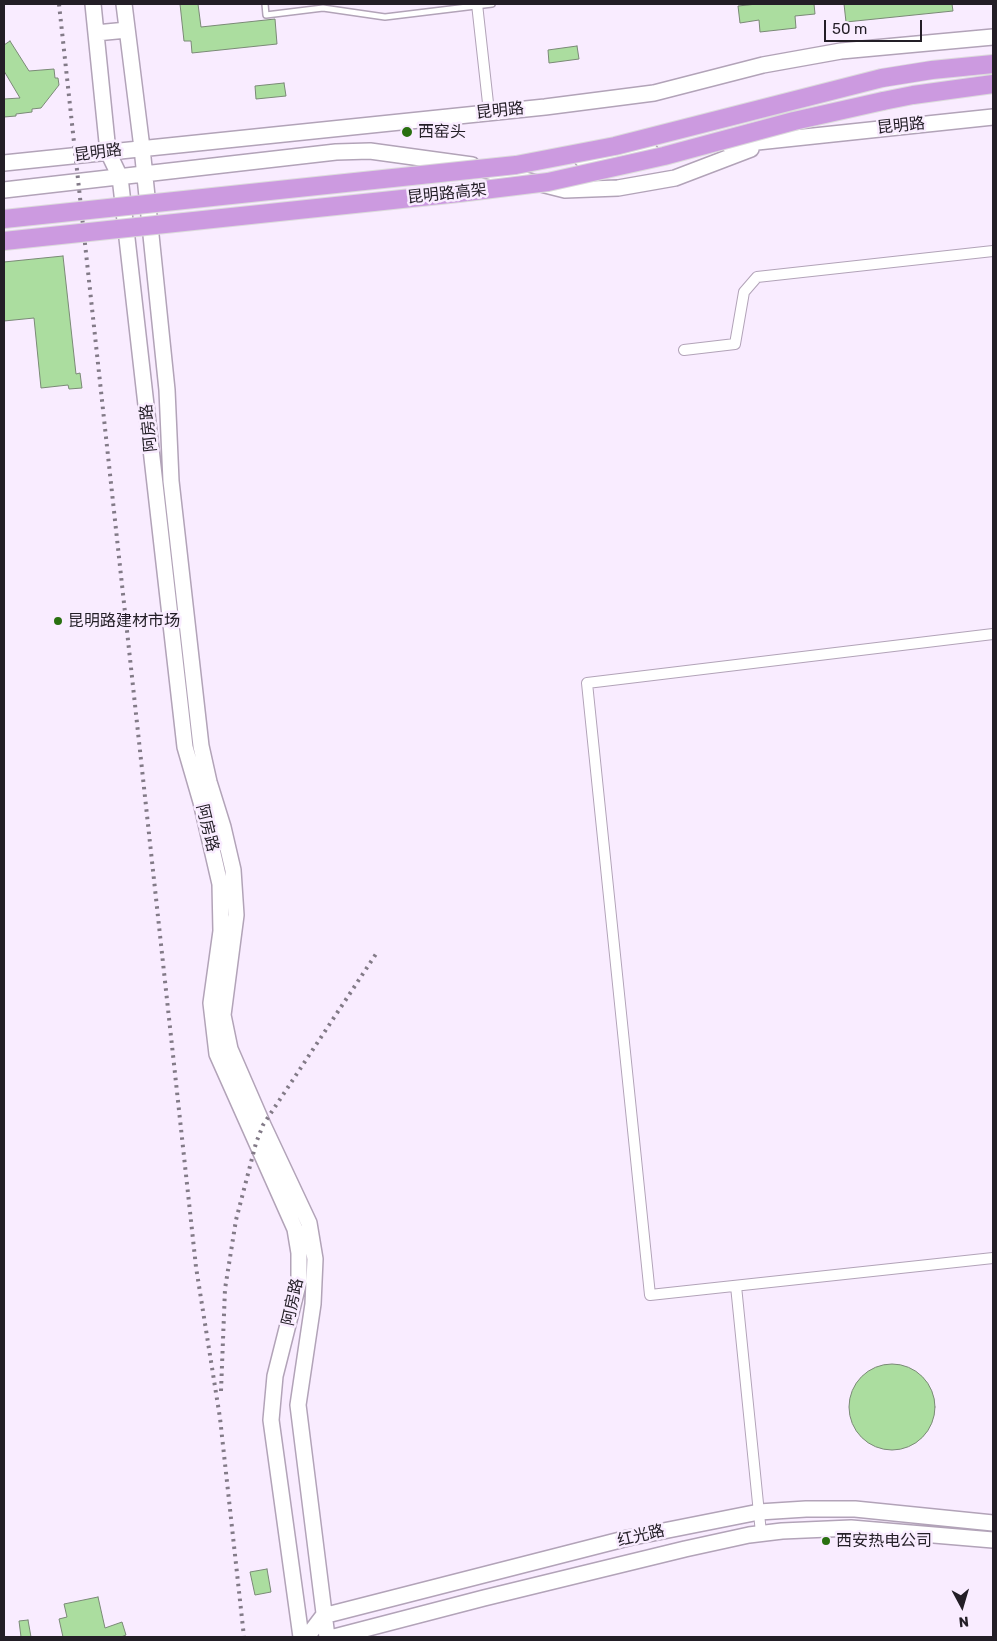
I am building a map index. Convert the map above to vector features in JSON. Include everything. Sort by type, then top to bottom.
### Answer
[{"type":"highway","name":"昆明路高架","points":[[4,219],[516,165],[615,146],[882,78],[932,70],[993,64]]},
{"type":"highway","name":"昆明路","points":[[883,101],[993,84]]},
{"type":"highway","name":"昆明路高架","points":[[4,241],[548,182],[664,156],[794,121],[883,101]]},
{"type":"main road","name":"阿房路","points":[[93,4],[108,152],[120,177],[185,747],[201,802],[220,884],[221,931],[211,1003],[217,1054],[294,1229],[299,1254],[300,1280],[274,1376],[271,1420],[301,1637]]},
{"type":"main road","name":"阿房路","points":[[124,4],[142,148],[143,174],[167,390],[171,481],[201,746],[233,870],[236,915],[223,1015],[230,1049],[309,1223],[315,1259],[313,1304],[298,1405],[327,1637]]},
{"type":"main road","points":[[96,33],[127,30]]},
{"type":"main road","name":"昆明路","points":[[4,163],[654,93],[764,65],[841,51],[993,37]]},
{"type":"main road","name":"昆明路","points":[[4,190],[336,152],[370,151],[469,165],[595,158],[993,117]]},
{"type":"main road","points":[[469,165],[565,190],[618,188],[675,178],[739,152],[784,139]]},
{"type":"main road","name":"红光路","points":[[323,1616],[628,1538],[759,1512],[806,1508],[855,1509],[993,1523]]},
{"type":"main road","name":"红光路","points":[[334,1637],[474,1600],[694,1547],[761,1533],[816,1528],[851,1528],[993,1540]]},
{"type":"main road","points":[[307,1637],[323,1616]]},
{"type":"street","points":[[477,4],[489,112]]},
{"type":"street","points":[[684,350],[735,344],[744,292],[757,278],[993,251]]},
{"type":"street","points":[[993,634],[586,683],[650,1295],[993,1258]]},
{"type":"street","points":[[736,1286],[761,1533]]},
{"type":"lane","points":[[265,4],[266,15],[324,8],[385,17],[477,4],[492,4]]},
{"type":"building","points":[[180,4],[198,4],[201,27],[275,19],[277,44],[192,53],[191,41],[184,41]]},
{"type":"building","points":[[814,4],[815,14],[795,16],[796,28],[760,32],[759,20],[740,23],[738,6]]},
{"type":"building","points":[[844,4],[952,4],[953,11],[846,22]]},
{"type":"building","points":[[10,41],[29,71],[54,69],[55,78],[58,78],[59,85],[41,108],[32,109],[32,112],[16,114],[16,116],[4,117],[4,99],[20,98],[4,71],[4,45]]},
{"type":"building","points":[[577,46],[579,59],[549,63],[548,50]]},
{"type":"building","points":[[284,83],[286,96],[256,99],[255,86]]},
{"type":"building","points":[[63,256],[76,374],[80,373],[82,388],[69,389],[68,385],[41,388],[34,318],[4,321],[4,262]]},
{"type":"building","points":[[892,1364],[908,1367],[916,1371],[928,1383],[932,1391],[935,1407],[932,1423],[928,1431],[916,1443],[908,1447],[892,1450],[876,1447],[868,1443],[856,1431],[852,1423],[849,1407],[852,1391],[856,1383],[868,1371],[876,1367]]},
{"type":"building","points":[[267,1569],[271,1592],[255,1595],[250,1572]]},
{"type":"building","points":[[98,1597],[105,1628],[122,1622],[126,1635],[121,1637],[63,1637],[59,1619],[67,1617],[64,1604]]},
{"type":"building","points":[[28,1620],[31,1637],[21,1637],[19,1621]]},
{"type":"railway","points":[[59,4],[196,1267],[220,1418],[244,1637]]},
{"type":"railway","points":[[221,1391],[225,1289],[236,1220],[256,1143],[263,1125],[376,954]]},
{"type":"place","name":"西窑头","points":[[407,132]]},
{"type":"place","name":"昆明路建材市场","points":[[58,621]]},
{"type":"place","name":"西安热电公司","points":[[826,1541]]}]
